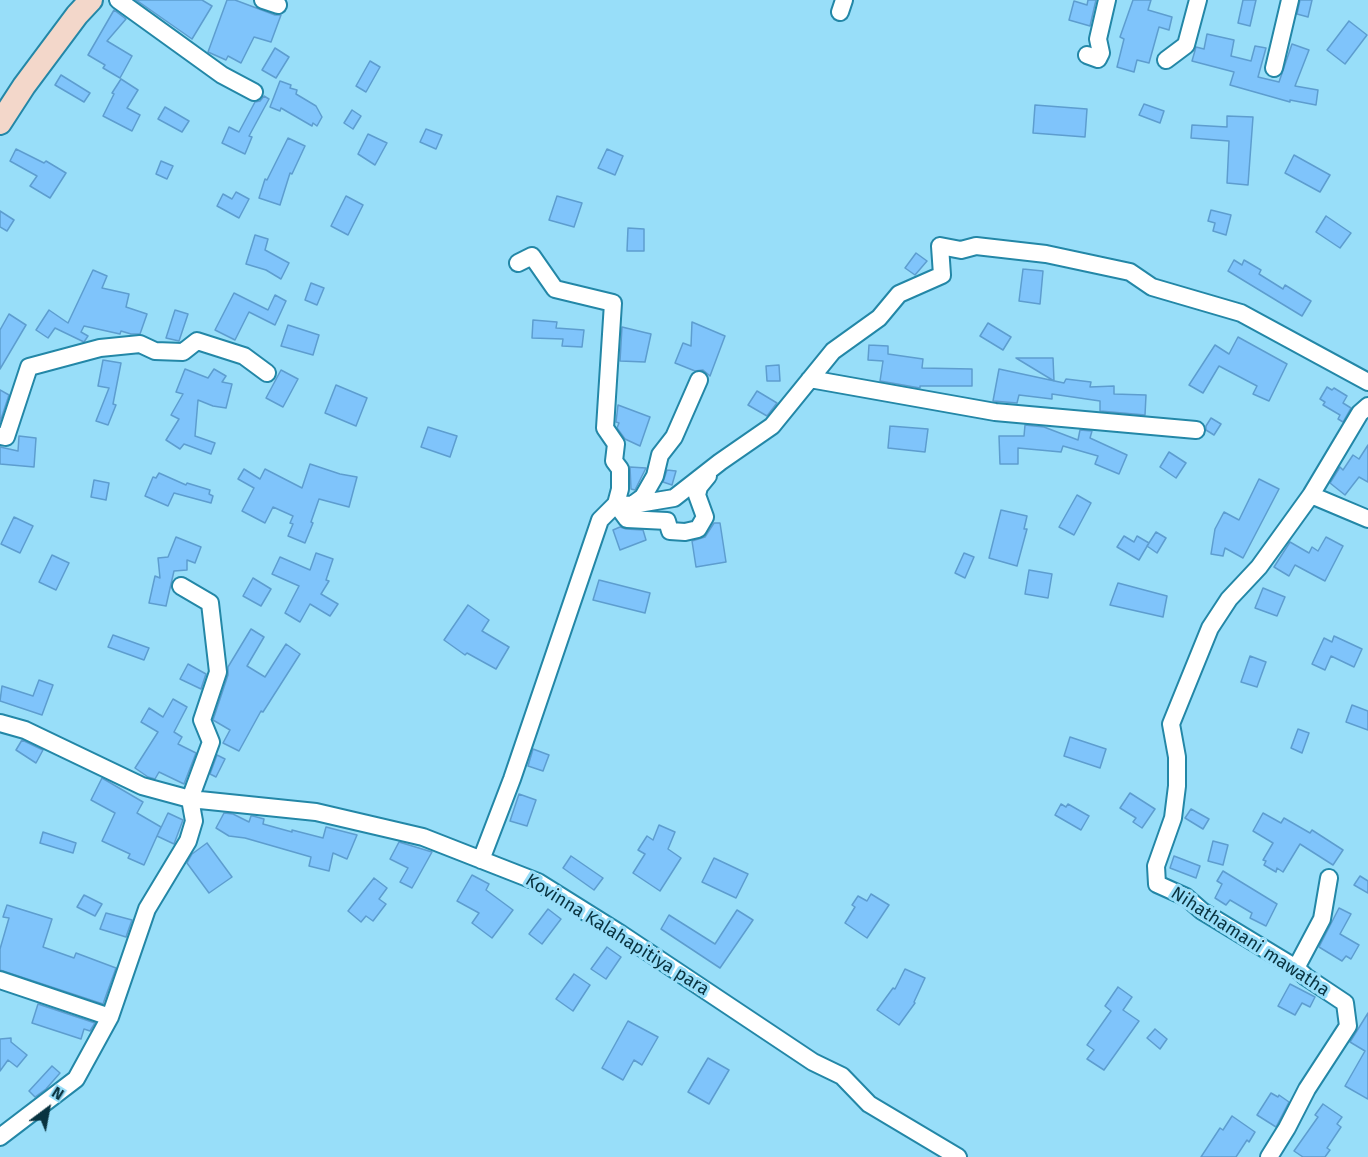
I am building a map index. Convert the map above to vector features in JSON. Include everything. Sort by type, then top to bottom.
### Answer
[{"type":"street","points":[[0,123],[24,86],[77,15],[91,0]]},
{"type":"street","points":[[118,0],[222,75],[254,92]]},
{"type":"street","points":[[1087,55],[1098,59],[1101,52],[1098,39],[1107,0]]},
{"type":"street","points":[[1166,60],[1186,45],[1198,0]]},
{"type":"street","points":[[1274,68],[1290,0]]},
{"type":"street","points":[[624,504],[674,498],[772,426],[832,351],[879,318],[899,294],[942,275],[940,246],[961,250],[976,246],[1046,254],[1130,272],[1152,287],[1241,313],[1368,382]]},
{"type":"street","points":[[518,263],[532,256],[555,289],[613,303],[605,428],[616,444],[614,461],[620,469],[620,489],[627,519],[667,521],[670,531],[684,532],[698,529],[705,517],[697,495],[699,487],[720,462]]},
{"type":"street","points":[[0,436],[6,437],[29,367],[100,348],[140,344],[155,351],[183,352],[197,341],[244,356],[267,373]]},
{"type":"street","points":[[482,860],[600,520],[624,504],[643,497],[655,476],[660,456],[674,437],[699,380]]},
{"type":"street","points":[[810,380],[995,412],[1196,430]]},
{"type":"street","name":"Nihathamani mawatha","points":[[1269,1157],[1307,1089],[1348,1026],[1345,1003],[1296,968],[1202,911],[1186,897],[1157,884],[1156,866],[1173,818],[1177,786],[1177,757],[1171,724],[1210,628],[1228,599],[1259,567],[1311,495],[1360,413],[1368,406]]},
{"type":"street","points":[[1311,495],[1368,519]]},
{"type":"street","points":[[0,1137],[76,1078],[110,1017],[147,909],[188,841],[194,822],[190,799],[211,742],[202,720],[218,672],[210,603],[182,586]]},
{"type":"street","name":"Kovinna Kalahapitiya para","points":[[0,723],[25,730],[142,786],[190,799],[316,812],[423,837],[538,882],[621,934],[813,1062],[842,1076],[869,1104],[958,1157]]},
{"type":"street","points":[[1296,968],[1322,919],[1329,878]]},
{"type":"street","points":[[0,980],[110,1017]]},
{"type":"building","points":[[136,0],[202,0],[212,6],[192,39]]},
{"type":"building","points":[[227,0],[235,0],[275,15],[281,15],[271,42],[254,37],[241,63],[228,56],[226,60],[208,52]]},
{"type":"building","points":[[1088,0],[1096,0],[1090,26],[1069,20],[1074,1],[1087,5]]},
{"type":"building","points":[[1133,0],[1151,0],[1148,10],[1172,17],[1169,30],[1159,27],[1149,63],[1137,60],[1134,72],[1117,67],[1124,39],[1120,37]]},
{"type":"building","points":[[1243,0],[1256,0],[1250,26],[1238,23]]},
{"type":"building","points":[[1300,0],[1312,0],[1308,17],[1297,14]]},
{"type":"building","points":[[114,10],[126,19],[107,41],[132,56],[120,78],[103,68],[105,65],[88,55]]},
{"type":"building","points":[[1349,21],[1367,35],[1345,64],[1327,50]]},
{"type":"building","points":[[1207,34],[1234,40],[1231,56],[1251,61],[1255,46],[1266,48],[1258,77],[1279,82],[1292,44],[1309,50],[1295,86],[1318,90],[1316,105],[1290,100],[1290,102],[1230,85],[1234,72],[1192,61],[1196,47],[1204,49]]},
{"type":"building","points":[[275,48],[289,57],[276,78],[262,70]]},
{"type":"building","points":[[370,61],[380,67],[366,92],[356,86]]},
{"type":"building","points":[[61,75],[90,93],[84,102],[55,85]]},
{"type":"building","points":[[121,79],[138,90],[127,108],[140,115],[132,131],[103,116],[114,94],[112,93]]},
{"type":"building","points":[[280,81],[291,85],[290,88],[297,90],[296,94],[316,106],[322,117],[317,126],[313,123],[312,126],[281,108],[280,111],[270,107]]},
{"type":"building","points":[[264,96],[269,99],[249,136],[252,137],[245,154],[222,143],[229,127],[239,132],[255,102],[260,101]]},
{"type":"building","points":[[1144,104],[1164,111],[1160,123],[1139,115]]},
{"type":"building","points":[[1035,105],[1087,109],[1085,137],[1033,133]]},
{"type":"building","points":[[165,107],[189,121],[182,132],[158,119]]},
{"type":"building","points":[[352,110],[361,116],[353,129],[344,123]]},
{"type":"building","points":[[1227,116],[1253,117],[1248,185],[1227,183],[1229,141],[1191,138],[1192,125],[1227,127]]},
{"type":"building","points":[[426,129],[442,135],[436,149],[420,142]]},
{"type":"building","points":[[368,134],[387,143],[375,165],[358,154]]},
{"type":"building","points":[[288,138],[305,146],[292,174],[290,173],[280,205],[259,198],[265,179],[267,180]]},
{"type":"building","points":[[16,149],[44,163],[46,161],[66,173],[50,198],[30,186],[37,176],[10,161]]},
{"type":"building","points":[[607,149],[623,156],[615,175],[598,168]]},
{"type":"building","points":[[1294,155],[1330,175],[1320,192],[1285,173]]},
{"type":"building","points":[[161,161],[173,166],[167,179],[156,174]]},
{"type":"building","points":[[236,192],[249,199],[239,218],[217,206],[223,194],[232,199]]},
{"type":"building","points":[[346,196],[363,205],[348,235],[331,226]]},
{"type":"building","points":[[557,196],[582,203],[574,227],[549,220]]},
{"type":"building","points":[[1211,210],[1231,215],[1226,235],[1213,231],[1215,223],[1208,221]]},
{"type":"building","points":[[0,211],[14,220],[7,231],[0,227]]},
{"type":"building","points":[[1326,216],[1351,233],[1340,248],[1316,232]]},
{"type":"building","points":[[628,228],[644,229],[644,251],[627,251]]},
{"type":"building","points":[[255,235],[268,239],[265,250],[289,263],[281,279],[266,270],[246,264]]},
{"type":"building","points":[[916,253],[927,261],[915,275],[905,268]]},
{"type":"building","points":[[1234,260],[1242,265],[1244,260],[1261,270],[1259,274],[1283,289],[1285,285],[1311,301],[1302,316],[1228,271]]},
{"type":"building","points":[[1023,269],[1043,271],[1040,304],[1019,301]]},
{"type":"building","points":[[93,270],[107,276],[102,288],[129,294],[126,307],[147,314],[140,334],[121,331],[120,334],[84,326],[81,332],[88,336],[84,342],[55,328],[48,338],[36,330],[49,310],[68,323]]},
{"type":"building","points":[[311,283],[324,288],[317,305],[305,300]]},
{"type":"building","points":[[234,293],[268,310],[275,295],[286,301],[275,325],[249,312],[235,340],[215,330]]},
{"type":"building","points":[[175,310],[188,314],[179,341],[166,338]]},
{"type":"building","points":[[9,314],[26,325],[0,369],[0,330]]},
{"type":"building","points":[[533,320],[557,322],[556,328],[584,330],[582,347],[562,346],[563,339],[532,338]]},
{"type":"building","points":[[692,322],[725,336],[710,376],[703,370],[695,371],[675,363],[683,343],[691,346]]},
{"type":"building","points":[[988,323],[1011,337],[1003,350],[980,336]]},
{"type":"building","points":[[288,325],[319,335],[313,355],[281,346]]},
{"type":"building","points":[[622,327],[651,334],[645,362],[620,361]]},
{"type":"building","points":[[1238,337],[1287,364],[1269,401],[1253,394],[1257,386],[1219,366],[1203,393],[1189,385],[1215,345],[1229,354]]},
{"type":"building","points":[[869,345],[888,346],[888,354],[923,359],[922,368],[972,369],[972,386],[920,386],[920,388],[880,381],[883,361],[868,360]]},
{"type":"building","points":[[1016,358],[1053,358],[1054,381]]},
{"type":"building","points":[[103,360],[121,363],[113,404],[116,405],[108,425],[96,421],[109,388],[98,386]]},
{"type":"building","points":[[779,365],[780,381],[767,381],[766,366]]},
{"type":"building","points":[[185,369],[208,378],[214,369],[226,376],[222,382],[232,384],[226,408],[198,400],[195,436],[215,443],[211,454],[184,444],[180,449],[166,440],[179,419],[171,415],[183,394],[176,392]]},
{"type":"building","points":[[999,369],[1064,383],[1066,379],[1091,382],[1090,387],[1114,386],[1114,394],[1146,395],[1145,415],[1100,411],[1100,401],[1052,394],[1052,399],[1019,395],[1017,403],[993,401]]},
{"type":"building","points":[[281,370],[298,379],[283,407],[266,398]]},
{"type":"building","points":[[336,385],[367,398],[356,426],[325,413]]},
{"type":"building","points":[[1327,387],[1332,390],[1334,388],[1347,396],[1343,403],[1351,408],[1343,422],[1338,419],[1340,415],[1323,405],[1325,402],[1320,399]]},
{"type":"building","points":[[0,390],[9,395],[0,422]]},
{"type":"building","points":[[757,391],[777,403],[767,416],[748,405]]},
{"type":"building","points":[[618,405],[650,417],[640,446],[625,439],[617,428]]},
{"type":"building","points":[[1211,418],[1221,424],[1214,435],[1206,430]]},
{"type":"building","points":[[1025,425],[1044,427],[1078,440],[1080,430],[1092,431],[1090,438],[1127,455],[1119,474],[1095,464],[1098,456],[1063,446],[1061,452],[1018,448],[1018,464],[1000,464],[999,436],[1024,436]]},
{"type":"building","points":[[890,426],[928,429],[925,452],[888,448]]},
{"type":"building","points":[[428,427],[457,436],[450,457],[421,447]]},
{"type":"building","points":[[19,436],[36,438],[34,467],[0,464],[0,447],[18,451]]},
{"type":"building","points":[[1368,445],[1368,482],[1359,477],[1345,495],[1330,483],[1340,467],[1343,470],[1353,455],[1359,459]]},
{"type":"building","points":[[1169,452],[1186,463],[1176,478],[1160,467]]},
{"type":"building","points":[[310,464],[357,477],[349,507],[319,499],[305,543],[288,536],[293,524],[290,523],[293,516],[273,507],[265,523],[242,511],[254,488],[238,479],[244,469],[260,479],[265,469],[302,488]]},
{"type":"building","points":[[630,467],[646,468],[635,490],[631,489]]},
{"type":"building","points":[[667,470],[676,471],[672,485],[663,482]]},
{"type":"building","points":[[159,473],[186,485],[187,483],[210,490],[209,494],[213,496],[211,503],[174,493],[168,506],[145,496],[153,477],[156,478]]},
{"type":"building","points":[[1259,479],[1279,489],[1243,558],[1225,548],[1223,556],[1211,554],[1215,529],[1224,512],[1239,520]]},
{"type":"building","points":[[94,480],[109,483],[106,500],[91,497]]},
{"type":"building","points":[[1077,495],[1091,503],[1074,535],[1059,527]]},
{"type":"building","points":[[1001,510],[1027,516],[1024,529],[1027,529],[1017,566],[989,558]]},
{"type":"building","points":[[14,517],[33,526],[20,553],[1,544]]},
{"type":"building","points":[[714,523],[720,523],[726,562],[696,567],[692,541],[705,537]]},
{"type":"building","points":[[620,527],[643,530],[646,540],[620,550],[613,530]]},
{"type":"building","points":[[1156,532],[1166,538],[1157,553],[1147,546]]},
{"type":"building","points":[[1124,536],[1134,542],[1137,536],[1149,543],[1139,560],[1117,547]]},
{"type":"building","points":[[176,537],[201,547],[195,563],[187,560],[187,570],[174,571],[166,606],[149,603],[155,576],[160,578],[158,558],[168,557]]},
{"type":"building","points":[[1326,537],[1343,546],[1325,581],[1295,565],[1289,576],[1274,567],[1290,542],[1309,553],[1312,547],[1318,551]]},
{"type":"building","points":[[316,553],[333,559],[326,580],[329,581],[321,594],[338,604],[330,616],[310,604],[300,622],[285,613],[299,586],[272,574],[280,557],[310,570]]},
{"type":"building","points":[[964,553],[974,557],[965,578],[955,573]]},
{"type":"building","points":[[52,555],[69,563],[56,590],[39,582]]},
{"type":"building","points":[[1029,570],[1052,574],[1048,598],[1025,594]]},
{"type":"building","points":[[253,578],[271,589],[261,606],[243,596]]},
{"type":"building","points":[[599,580],[650,593],[645,613],[593,600]]},
{"type":"building","points":[[1118,583],[1167,596],[1163,617],[1110,605]]},
{"type":"building","points":[[1263,588],[1285,597],[1277,616],[1255,608]]},
{"type":"building","points":[[468,605],[489,620],[482,631],[509,647],[496,669],[467,653],[465,655],[444,640]]},
{"type":"building","points":[[251,629],[264,637],[247,666],[265,677],[286,644],[300,654],[263,712],[261,711],[239,751],[223,743],[230,730],[213,720],[228,675],[228,667]]},
{"type":"building","points":[[113,635],[149,648],[144,660],[108,647]]},
{"type":"building","points":[[1334,636],[1362,649],[1354,667],[1331,656],[1325,670],[1312,664],[1324,638],[1332,642]]},
{"type":"building","points":[[1250,656],[1266,662],[1257,687],[1241,682]]},
{"type":"building","points":[[188,664],[206,674],[201,689],[180,679]]},
{"type":"building","points":[[39,680],[53,685],[42,715],[0,701],[2,686],[33,696]]},
{"type":"building","points":[[173,699],[187,707],[174,732],[182,737],[178,744],[196,753],[184,784],[159,772],[155,779],[148,777],[135,768],[158,732],[141,722],[149,708],[163,717]]},
{"type":"building","points":[[1352,705],[1368,711],[1368,730],[1346,722]]},
{"type":"building","points":[[1298,729],[1309,733],[1302,753],[1291,748]]},
{"type":"building","points":[[1070,737],[1106,749],[1100,768],[1064,756]]},
{"type":"building","points":[[22,740],[43,750],[36,763],[16,750]]},
{"type":"building","points":[[533,749],[549,755],[543,771],[528,766]]},
{"type":"building","points":[[217,755],[225,759],[216,777],[210,774]]},
{"type":"building","points":[[102,778],[143,802],[137,813],[161,827],[144,865],[128,858],[130,854],[102,841],[115,813],[91,800]]},
{"type":"building","points":[[1130,793],[1155,809],[1142,828],[1133,822],[1136,818],[1120,808]]},
{"type":"building","points":[[519,794],[536,800],[527,826],[510,821]]},
{"type":"building","points":[[1061,804],[1066,807],[1068,804],[1089,816],[1081,830],[1055,815]]},
{"type":"building","points":[[1191,809],[1209,819],[1203,829],[1185,818]]},
{"type":"building","points":[[168,813],[183,820],[174,844],[157,836]]},
{"type":"building","points":[[224,813],[233,814],[249,822],[253,816],[264,819],[263,824],[323,838],[326,827],[357,835],[347,859],[333,853],[329,871],[309,866],[311,857],[245,838],[229,836],[216,828]]},
{"type":"building","points":[[1263,813],[1281,823],[1284,818],[1310,833],[1312,830],[1343,850],[1333,865],[1300,844],[1283,872],[1277,868],[1276,872],[1264,865],[1266,861],[1263,860],[1273,843],[1253,831]]},
{"type":"building","points":[[659,825],[675,832],[668,849],[681,858],[660,891],[633,873],[645,854],[638,850],[647,836],[653,840]]},
{"type":"building","points":[[43,832],[76,843],[73,853],[40,843]]},
{"type":"building","points":[[1213,841],[1228,845],[1223,865],[1208,861]]},
{"type":"building","points":[[399,842],[432,852],[412,888],[400,882],[408,868],[390,859]]},
{"type":"building","points":[[207,843],[232,877],[209,893],[187,863],[192,854]]},
{"type":"building","points":[[571,856],[603,878],[594,890],[563,868]]},
{"type":"building","points":[[1174,856],[1200,866],[1196,878],[1170,868]]},
{"type":"building","points":[[714,858],[748,874],[736,898],[702,882]]},
{"type":"building","points":[[1223,871],[1277,904],[1266,926],[1250,918],[1252,913],[1230,900],[1226,905],[1215,898],[1222,884],[1217,881]]},
{"type":"building","points":[[472,875],[489,884],[486,890],[513,910],[492,938],[472,923],[479,913],[457,901]]},
{"type":"building","points":[[1360,876],[1368,881],[1368,893],[1354,885]]},
{"type":"building","points":[[374,878],[387,888],[379,899],[386,904],[373,921],[366,916],[361,922],[348,911]]},
{"type":"building","points":[[871,894],[889,905],[867,938],[845,923],[855,907],[852,905],[858,896],[867,901]]},
{"type":"building","points":[[84,895],[102,904],[95,916],[77,907]]},
{"type":"building","points":[[7,905],[52,919],[43,947],[74,958],[76,953],[116,968],[103,1004],[0,970],[0,949],[9,918],[3,917]]},
{"type":"building","points":[[1339,908],[1351,914],[1340,934],[1359,945],[1351,959],[1346,956],[1342,961],[1319,947]]},
{"type":"building","points":[[548,909],[561,919],[542,944],[529,934]]},
{"type":"building","points":[[737,910],[753,920],[720,968],[661,929],[669,915],[715,944]]},
{"type":"building","points":[[106,913],[132,920],[126,937],[100,929]]},
{"type":"building","points":[[607,947],[621,957],[606,979],[591,969]]},
{"type":"building","points":[[905,969],[925,978],[915,1003],[899,1025],[877,1010],[893,988],[895,989]]},
{"type":"building","points":[[574,974],[590,985],[573,1011],[556,999]]},
{"type":"building","points":[[1290,984],[1315,997],[1310,1007],[1302,1003],[1295,1015],[1278,1006]]},
{"type":"building","points":[[1118,987],[1132,997],[1123,1010],[1139,1021],[1104,1070],[1087,1059],[1094,1050],[1087,1045],[1111,1011],[1105,1006]]},
{"type":"building","points":[[38,1004],[95,1023],[90,1031],[84,1029],[81,1039],[32,1023]]},
{"type":"building","points":[[1368,1013],[1368,1099],[1345,1086],[1365,1051],[1350,1042]]},
{"type":"building","points":[[628,1021],[658,1037],[642,1065],[634,1060],[623,1080],[602,1068]]},
{"type":"building","points":[[1155,1029],[1167,1039],[1160,1049],[1147,1038]]},
{"type":"building","points":[[11,1038],[11,1042],[27,1055],[17,1067],[8,1060],[0,1071],[0,1039]]},
{"type":"building","points":[[708,1058],[729,1070],[709,1104],[688,1092]]},
{"type":"building","points":[[52,1066],[60,1073],[46,1089],[35,1097],[29,1091]]},
{"type":"building","points":[[1271,1093],[1289,1102],[1276,1127],[1257,1115]]},
{"type":"building","points":[[1323,1104],[1342,1117],[1337,1124],[1341,1127],[1327,1148],[1330,1150],[1325,1157],[1303,1157],[1294,1151],[1318,1117],[1315,1115]]},
{"type":"building","points":[[1232,1116],[1255,1132],[1249,1142],[1247,1140],[1236,1157],[1201,1157],[1220,1128],[1223,1130]]}]
